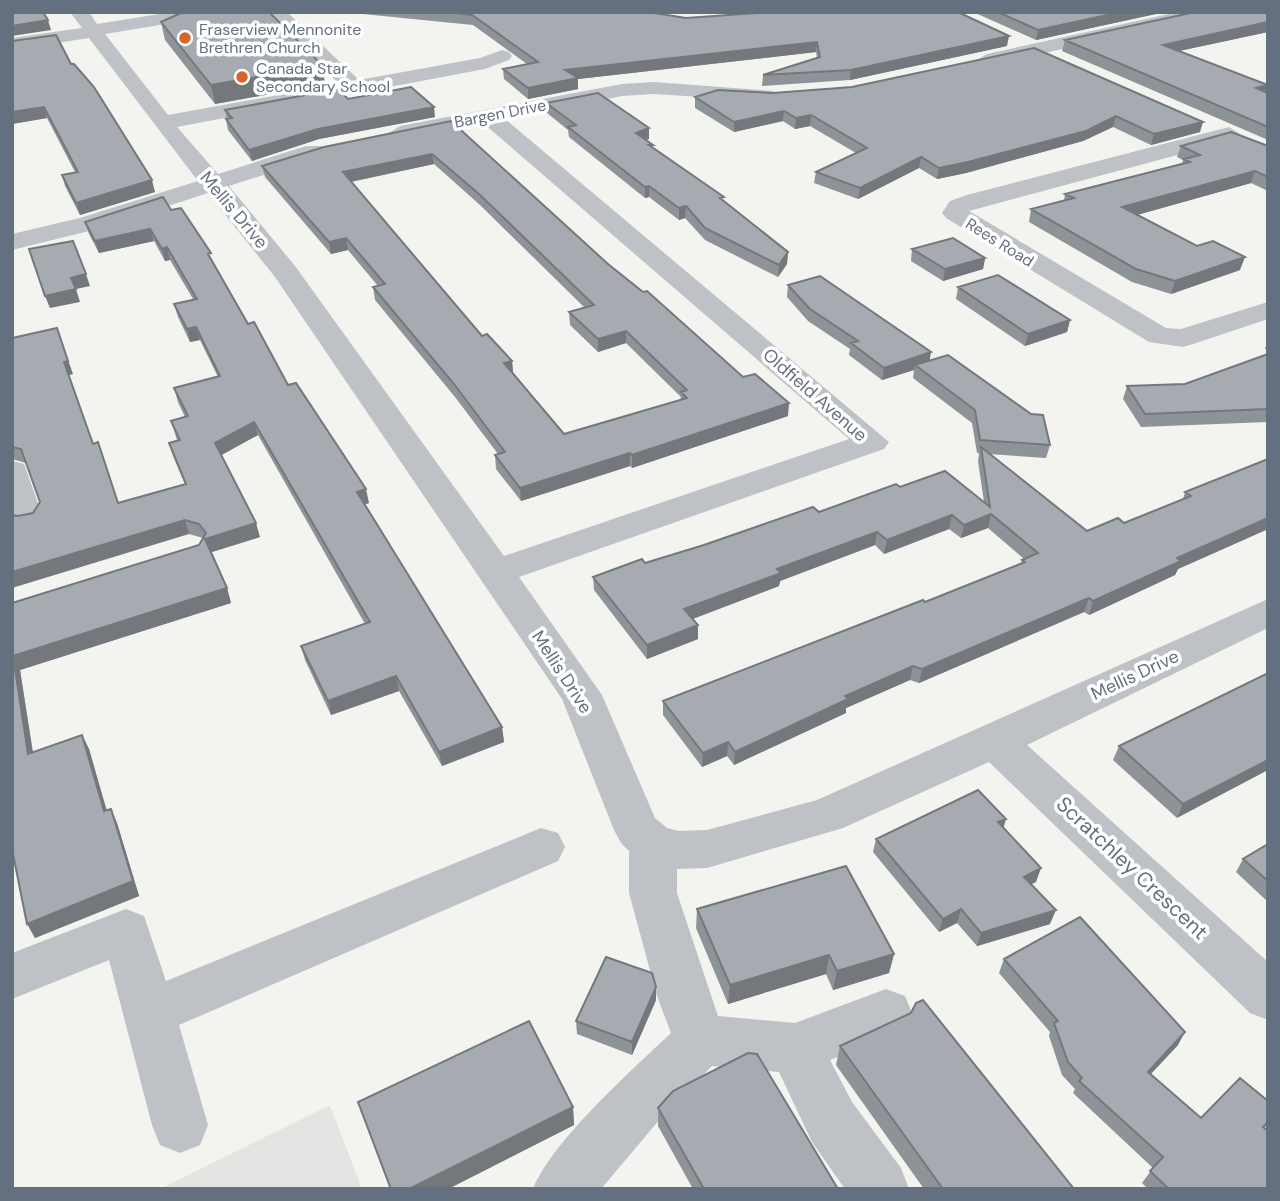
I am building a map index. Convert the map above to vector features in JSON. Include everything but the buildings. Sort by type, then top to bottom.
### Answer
[{"type":"street","points":[[12,44],[88,25],[209,12]]},
{"type":"street","points":[[276,12],[354,88]]},
{"type":"street","points":[[961,65],[1204,12]]},
{"type":"street","name":"Mellis Drive","points":[[88,25],[162,123],[285,272],[581,695],[637,830],[653,843],[679,850],[707,849],[827,815],[995,741],[1268,612]]},
{"type":"street","points":[[1008,38],[1072,65]]},
{"type":"street","points":[[162,123],[485,63],[502,56]]},
{"type":"street","name":"Bargen Drive","points":[[378,137],[622,90],[654,88],[786,94]]},
{"type":"street","name":"Oldfield Avenue","points":[[488,116],[872,442],[494,573]]},
{"type":"street","name":"Rees Road","points":[[1205,123],[1238,138],[976,200],[959,206],[955,213],[1159,336],[1183,338],[1268,310]]},
{"type":"street","points":[[12,242],[88,224],[331,147]]},
{"type":"street","points":[[12,471],[25,517]]},
{"type":"street","name":"Scratchley Crescent","points":[[995,741],[1268,996]]},
{"type":"street","points":[[653,843],[653,894],[683,996],[701,1040]]},
{"type":"street","points":[[149,1013],[541,847]]},
{"type":"street","points":[[12,976],[126,931],[180,1125]]},
{"type":"street","points":[[562,1189],[640,1100],[701,1040],[795,1048],[886,1013]]},
{"type":"street","points":[[795,1048],[832,1122],[880,1189]]},
{"type":"shaded area","points":[[330,1105],[362,1189],[160,1189]]},
{"type":"place","name":"Fraserview Mennonite Brethren Church","points":[[185,38]]},
{"type":"place","name":"Canada Star Secondary School","points":[[242,77]]}]
